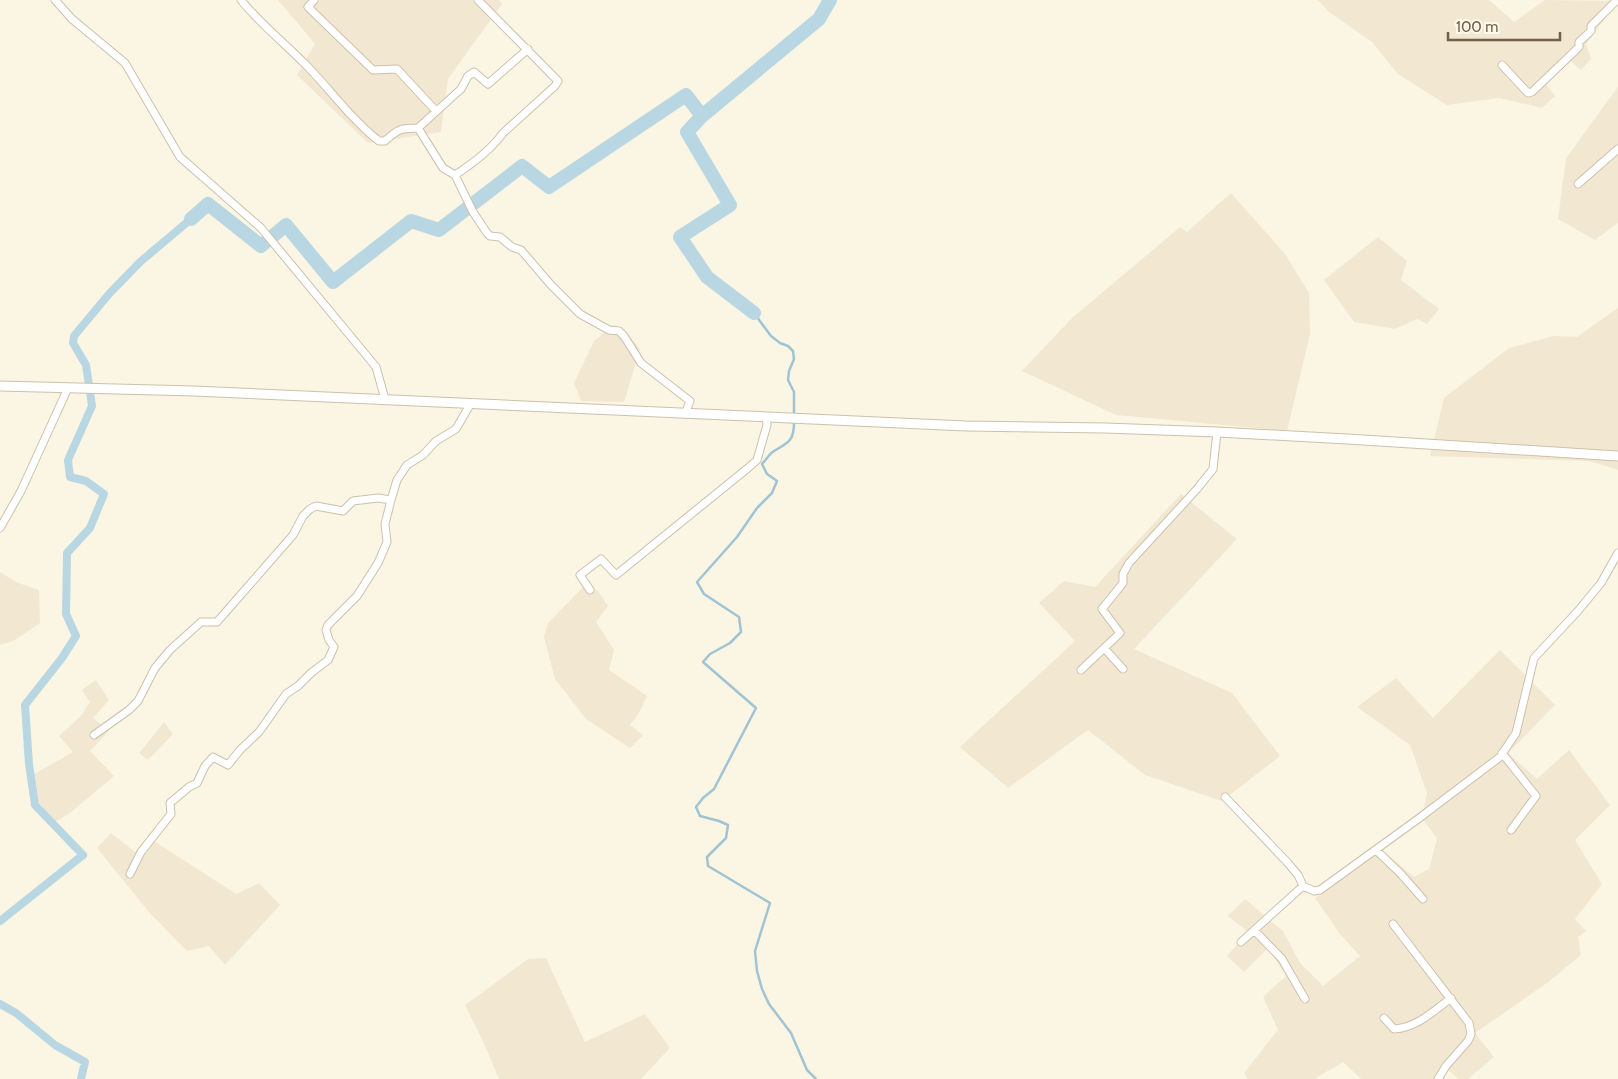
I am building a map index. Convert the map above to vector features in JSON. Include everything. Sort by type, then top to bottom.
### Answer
[{"type":"street","points":[[55,0],[72,19],[125,63],[180,157],[261,228],[376,366],[385,399]]},
{"type":"street","points":[[241,0],[251,13],[289,48],[379,141],[384,141],[396,130],[418,128],[461,88],[468,76],[474,72],[488,84],[528,49]]},
{"type":"street","points":[[314,0],[308,7],[358,58],[372,70],[397,68],[436,111]]},
{"type":"street","points":[[455,175],[471,164],[498,140],[502,133],[555,86],[558,81],[478,0]]},
{"type":"street","points":[[1502,66],[1528,93],[1532,92],[1580,47],[1579,42],[1591,31],[1591,26],[1617,0]]},
{"type":"street","points":[[418,128],[443,168],[455,175],[473,212],[486,233],[490,236],[500,236],[512,247],[521,250],[551,285],[580,314],[624,336],[641,363],[690,401],[685,414]]},
{"type":"street","points":[[1578,184],[1618,149]]},
{"type":"street","points":[[0,386],[385,399],[966,426],[1217,432],[1618,456]]},
{"type":"street","points":[[0,528],[21,491],[68,388]]},
{"type":"street","points":[[130,874],[141,852],[171,814],[170,803],[189,787],[197,784],[205,766],[213,757],[228,765],[240,750],[259,732],[286,694],[328,660],[334,647],[329,640],[326,630],[328,625],[356,596],[378,564],[387,542],[385,524],[397,480],[408,465],[423,455],[436,441],[456,429],[471,403]]},
{"type":"street","points":[[590,590],[580,575],[601,558],[616,575],[757,460],[767,425],[766,417]]},
{"type":"street","points":[[1081,670],[1120,634],[1102,609],[1123,583],[1123,574],[1129,563],[1198,489],[1213,469],[1217,432]]},
{"type":"street","points":[[94,734],[130,710],[138,701],[155,668],[175,645],[201,622],[217,622],[264,570],[277,551],[293,535],[303,516],[310,509],[316,506],[343,511],[353,501],[378,498],[390,500]]},
{"type":"street","points":[[1225,797],[1287,862],[1298,875],[1303,886],[1314,891],[1320,890],[1458,789],[1502,753],[1516,732],[1534,658],[1578,611],[1601,583],[1618,553]]},
{"type":"street","points":[[1105,649],[1123,669]]},
{"type":"street","points":[[1502,753],[1536,796],[1511,830]]},
{"type":"street","points":[[1376,850],[1400,872],[1423,899]]},
{"type":"street","points":[[1241,942],[1303,886]]},
{"type":"street","points":[[1393,924],[1469,1023],[1471,1034],[1438,1079]]},
{"type":"street","points":[[1254,930],[1282,959],[1305,999]]},
{"type":"street","points":[[1384,1018],[1394,1029],[1402,1029],[1426,1017],[1451,998]]},
{"type":"shaded area","points":[[278,0],[499,0],[502,4],[448,79],[441,132],[368,143],[297,75],[315,44]]},
{"type":"shaded area","points":[[1318,0],[1489,0],[1514,22],[1545,0],[1618,1],[1586,44],[1591,59],[1581,70],[1568,59],[1544,82],[1555,96],[1542,108],[1499,98],[1447,105],[1398,74],[1372,42],[1329,12]]},
{"type":"shaded area","points":[[1618,87],[1618,223],[1595,240],[1558,219],[1566,158]]},
{"type":"shaded area","points":[[1231,193],[1285,254],[1309,293],[1310,334],[1287,431],[1116,415],[1022,371],[1072,318],[1180,227],[1187,232]]},
{"type":"shaded area","points":[[1378,237],[1407,261],[1401,280],[1439,309],[1427,324],[1417,319],[1395,329],[1354,322],[1324,280]]},
{"type":"shaded area","points":[[1618,308],[1618,470],[1589,461],[1430,456],[1444,398],[1509,348],[1554,336],[1577,337]]},
{"type":"shaded area","points":[[611,327],[624,330],[640,349],[624,402],[581,401],[574,383],[594,341]]},
{"type":"shaded area","points":[[1181,494],[1237,539],[1134,649],[1232,693],[1280,756],[1222,801],[1145,775],[1088,730],[1008,788],[960,747],[1075,641],[1039,603],[1064,581],[1095,587]]},
{"type":"shaded area","points":[[0,572],[16,582],[39,590],[40,623],[13,641],[0,645]]},
{"type":"shaded area","points":[[585,585],[598,591],[608,606],[596,622],[614,650],[609,670],[647,696],[640,711],[630,725],[643,735],[630,748],[586,719],[555,679],[544,637],[548,623]]},
{"type":"shaded area","points":[[1500,650],[1555,705],[1508,753],[1537,779],[1569,750],[1610,805],[1575,840],[1602,884],[1575,919],[1586,931],[1578,937],[1581,955],[1547,983],[1475,1033],[1494,1057],[1468,1079],[1459,1079],[1448,1070],[1444,1079],[1361,1079],[1343,1062],[1314,1079],[1248,1079],[1244,1073],[1278,1030],[1263,997],[1286,976],[1268,948],[1244,972],[1227,956],[1248,932],[1228,916],[1245,899],[1283,931],[1300,963],[1323,986],[1360,956],[1340,934],[1315,898],[1382,850],[1414,877],[1429,869],[1437,838],[1422,819],[1427,793],[1410,745],[1357,707],[1396,678],[1433,718]]},
{"type":"shaded area","points":[[96,680],[109,700],[93,718],[109,731],[90,751],[114,776],[70,813],[54,823],[37,800],[31,776],[73,752],[59,736],[81,716],[90,702],[82,690]]},
{"type":"shaded area","points":[[164,722],[173,734],[148,760],[139,753]]},
{"type":"shaded area","points":[[111,833],[135,852],[148,837],[236,894],[259,883],[280,905],[225,965],[209,946],[187,951],[149,912],[97,848]]},
{"type":"shaded area","points":[[546,958],[585,1042],[645,1014],[670,1048],[641,1079],[499,1079],[465,1005],[528,959]]},
{"type":"waterway","points":[[754,313],[707,277],[680,237],[730,205],[687,132],[702,116],[819,19],[830,0]]},
{"type":"waterway","points":[[191,219],[208,204],[261,246],[286,225],[333,282],[411,221],[439,230],[522,166],[549,187],[686,95],[702,116]]},
{"type":"waterway","points":[[0,921],[83,855],[35,805],[29,764],[25,705],[62,658],[76,636],[66,614],[67,553],[90,528],[104,494],[86,481],[70,477],[68,460],[92,406],[86,365],[73,343],[74,336],[109,294],[140,262],[191,219]]},
{"type":"waterway","points":[[754,313],[771,336],[793,351],[794,359],[789,371],[788,380],[794,392],[794,413]]},
{"type":"waterway","points":[[794,423],[793,434],[789,441],[772,452],[762,464],[767,474],[777,481],[772,493],[757,508],[737,537],[697,582],[704,594],[739,617],[741,632],[730,643],[710,654],[703,662],[756,708],[714,789],[696,807],[700,816],[728,825],[726,838],[707,857],[708,866],[770,903],[755,951],[757,971],[769,1004],[791,1033],[807,1070],[816,1079]]},
{"type":"waterway","points":[[0,1004],[16,1013],[55,1045],[85,1062],[81,1079]]}]
